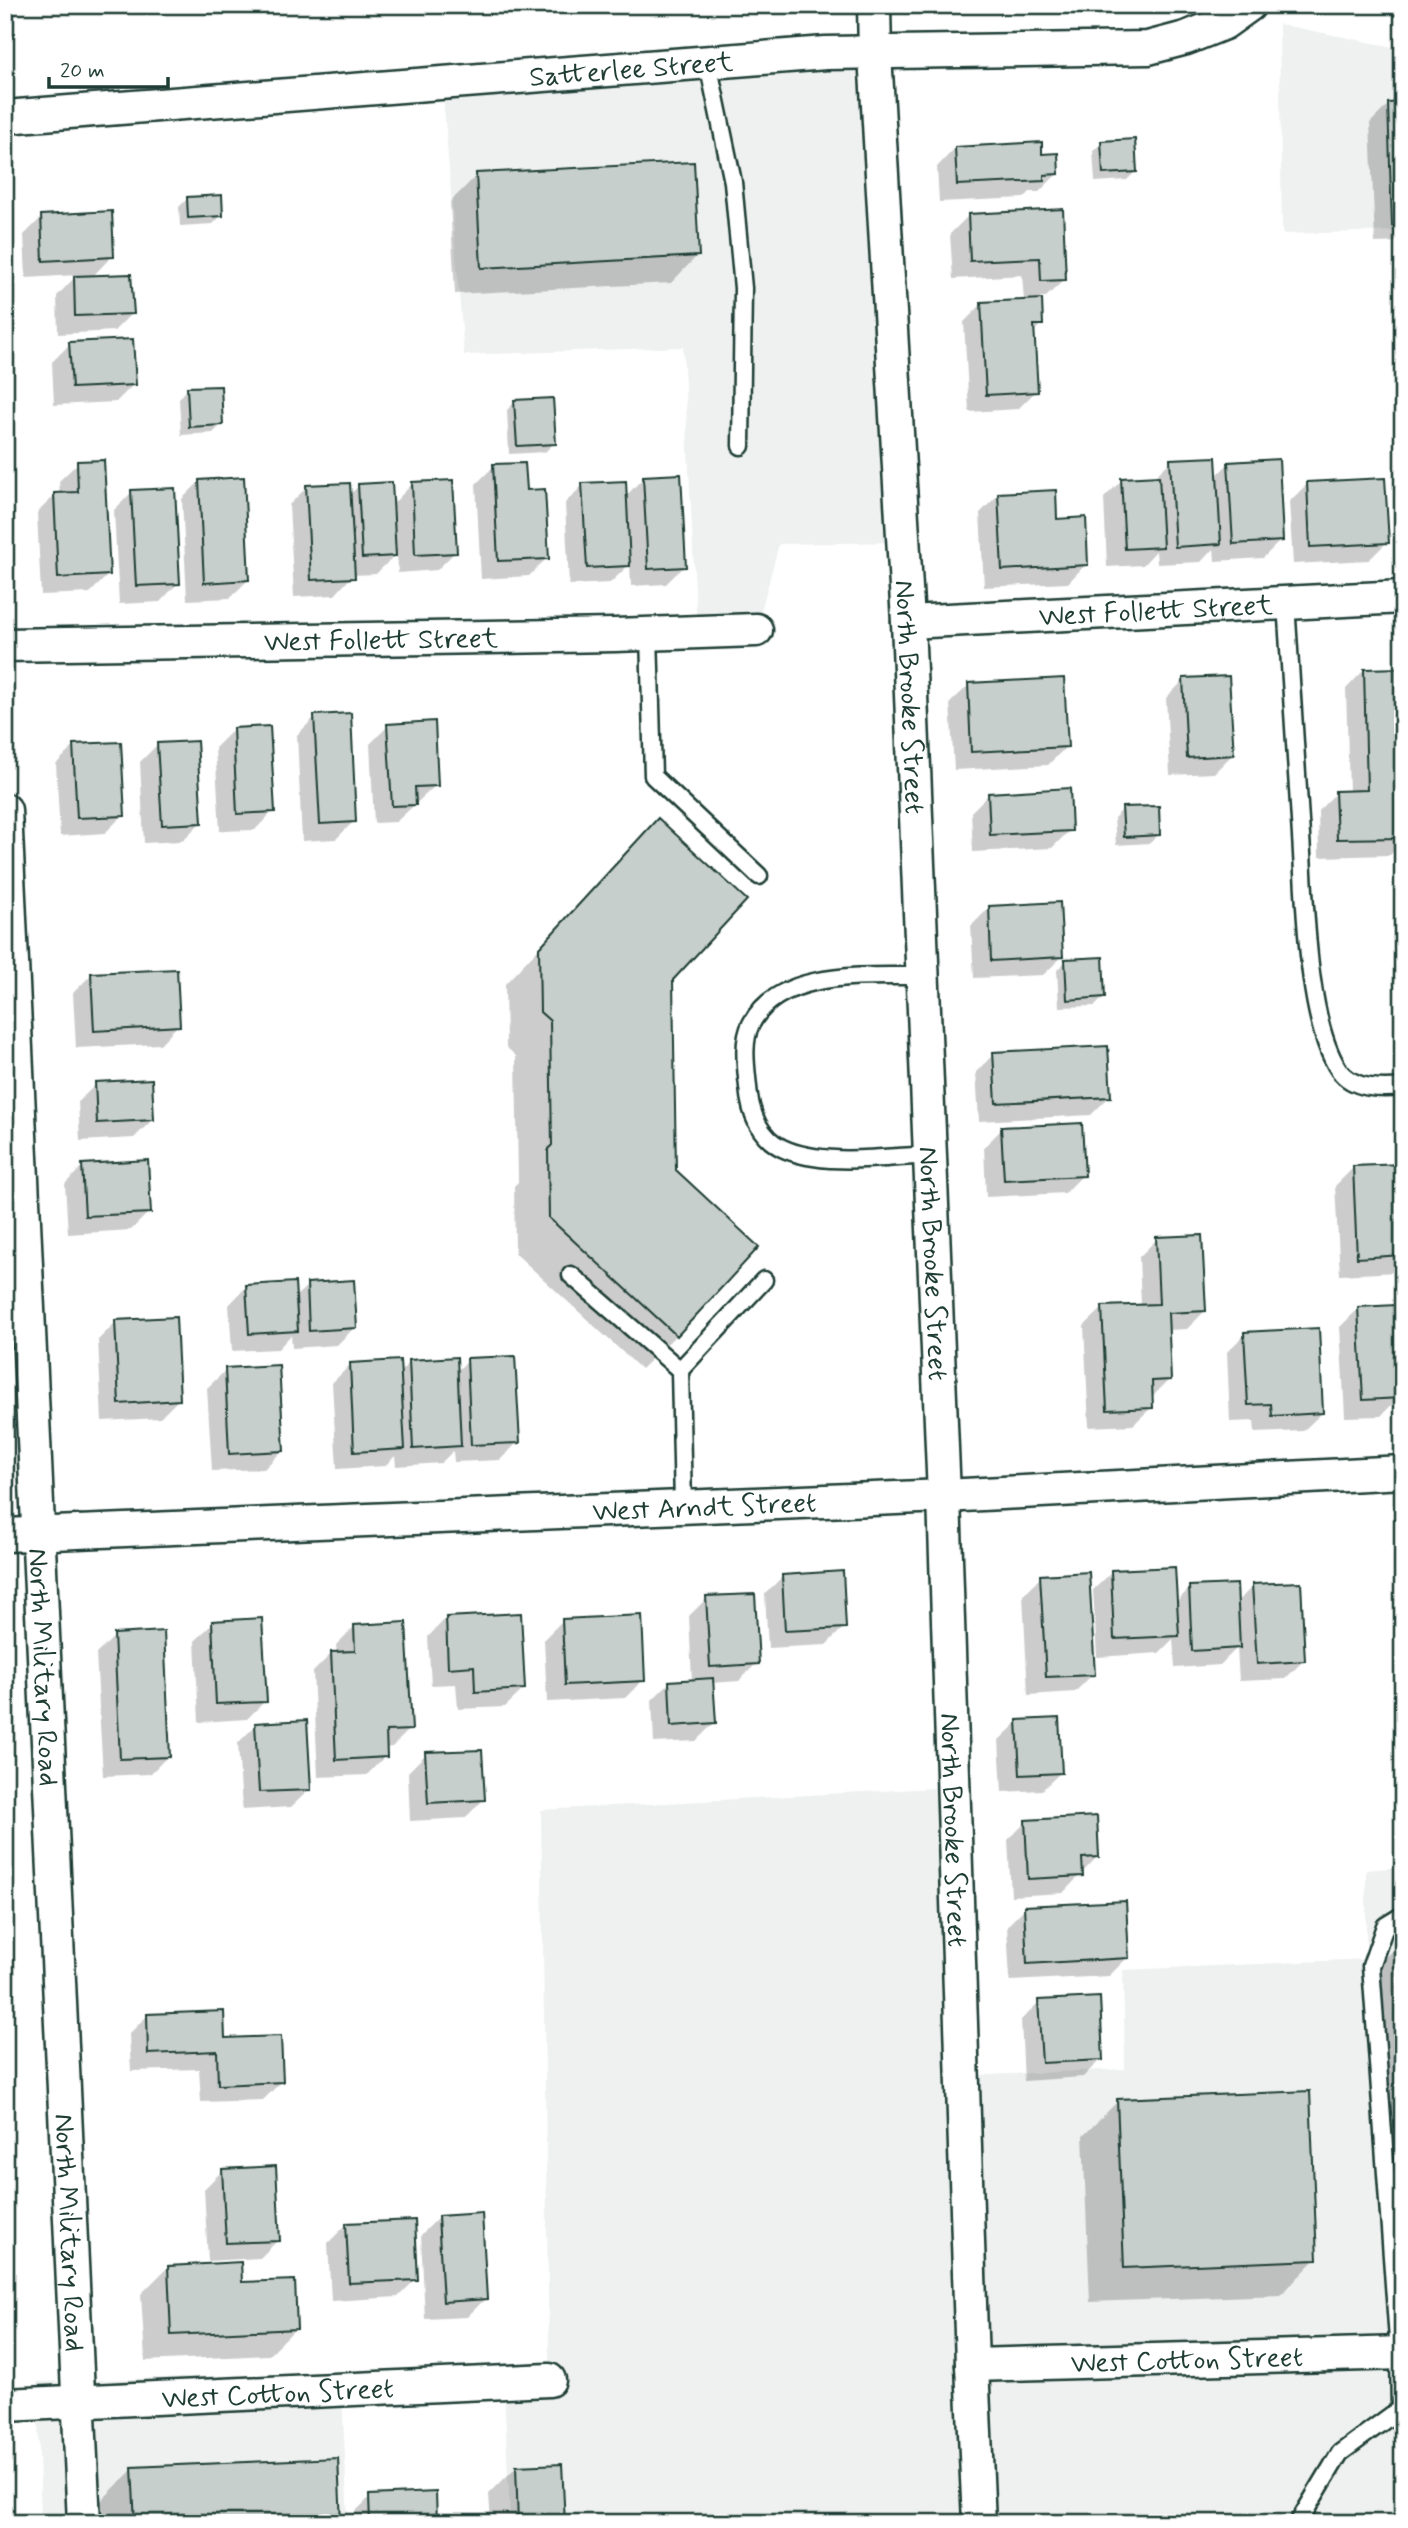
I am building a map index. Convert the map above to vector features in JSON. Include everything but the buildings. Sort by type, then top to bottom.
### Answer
[{"type":"street","name":"North Brooke Street","points":[[874,5],[908,622],[943,1496],[972,2365],[983,2522]]},
{"type":"street","name":"Satterlee Street","points":[[5,117],[826,53],[1148,48],[1186,38],[1224,23],[1249,5]]},
{"type":"street","name":"West Follett Street","points":[[908,622],[1403,597]]},
{"type":"street","name":"West Follett Street","points":[[5,645],[756,630]]},
{"type":"street","name":"North Military Road","points":[[5,810],[13,1148],[38,1533],[84,2523]]},
{"type":"street","name":"West Arndt Street","points":[[5,1535],[943,1496],[1403,1472]]},
{"type":"street","name":"West Cotton Street","points":[[972,2365],[1401,2354]]},
{"type":"street","name":"West Cotton Street","points":[[5,2405],[548,2380]]},
{"type":"lane","points":[[708,63],[733,181],[743,288],[741,446]]},
{"type":"lane","points":[[1286,603],[1309,954],[1319,1017],[1340,1072],[1364,1087],[1403,1087]]},
{"type":"lane","points":[[649,634],[653,776],[759,876]]},
{"type":"lane","points":[[923,976],[818,981],[789,989],[770,1001],[751,1024],[745,1050],[749,1104],[760,1130],[781,1147],[808,1157],[930,1155]]},
{"type":"lane","points":[[571,1275],[680,1370]]},
{"type":"lane","points":[[684,1506],[680,1370],[764,1280]]},
{"type":"lane","points":[[1298,2523],[1340,2453],[1401,2409],[1401,2354],[1371,1966],[1385,1926],[1403,1915]]},
{"type":"shaded area","points":[[1279,24],[1403,49],[1403,231],[1282,234]]},
{"type":"shaded area","points":[[875,54],[904,542],[779,544],[756,630],[697,632],[683,347],[464,355],[442,83]]},
{"type":"shaded area","points":[[953,1787],[963,2076],[1125,2069],[1123,1970],[1366,1959],[1366,1870],[1403,1867],[1403,2523],[510,2523],[503,2364],[549,2361],[541,1810]]},
{"type":"shaded area","points":[[341,2372],[348,2523],[41,2523],[37,2382]]}]
